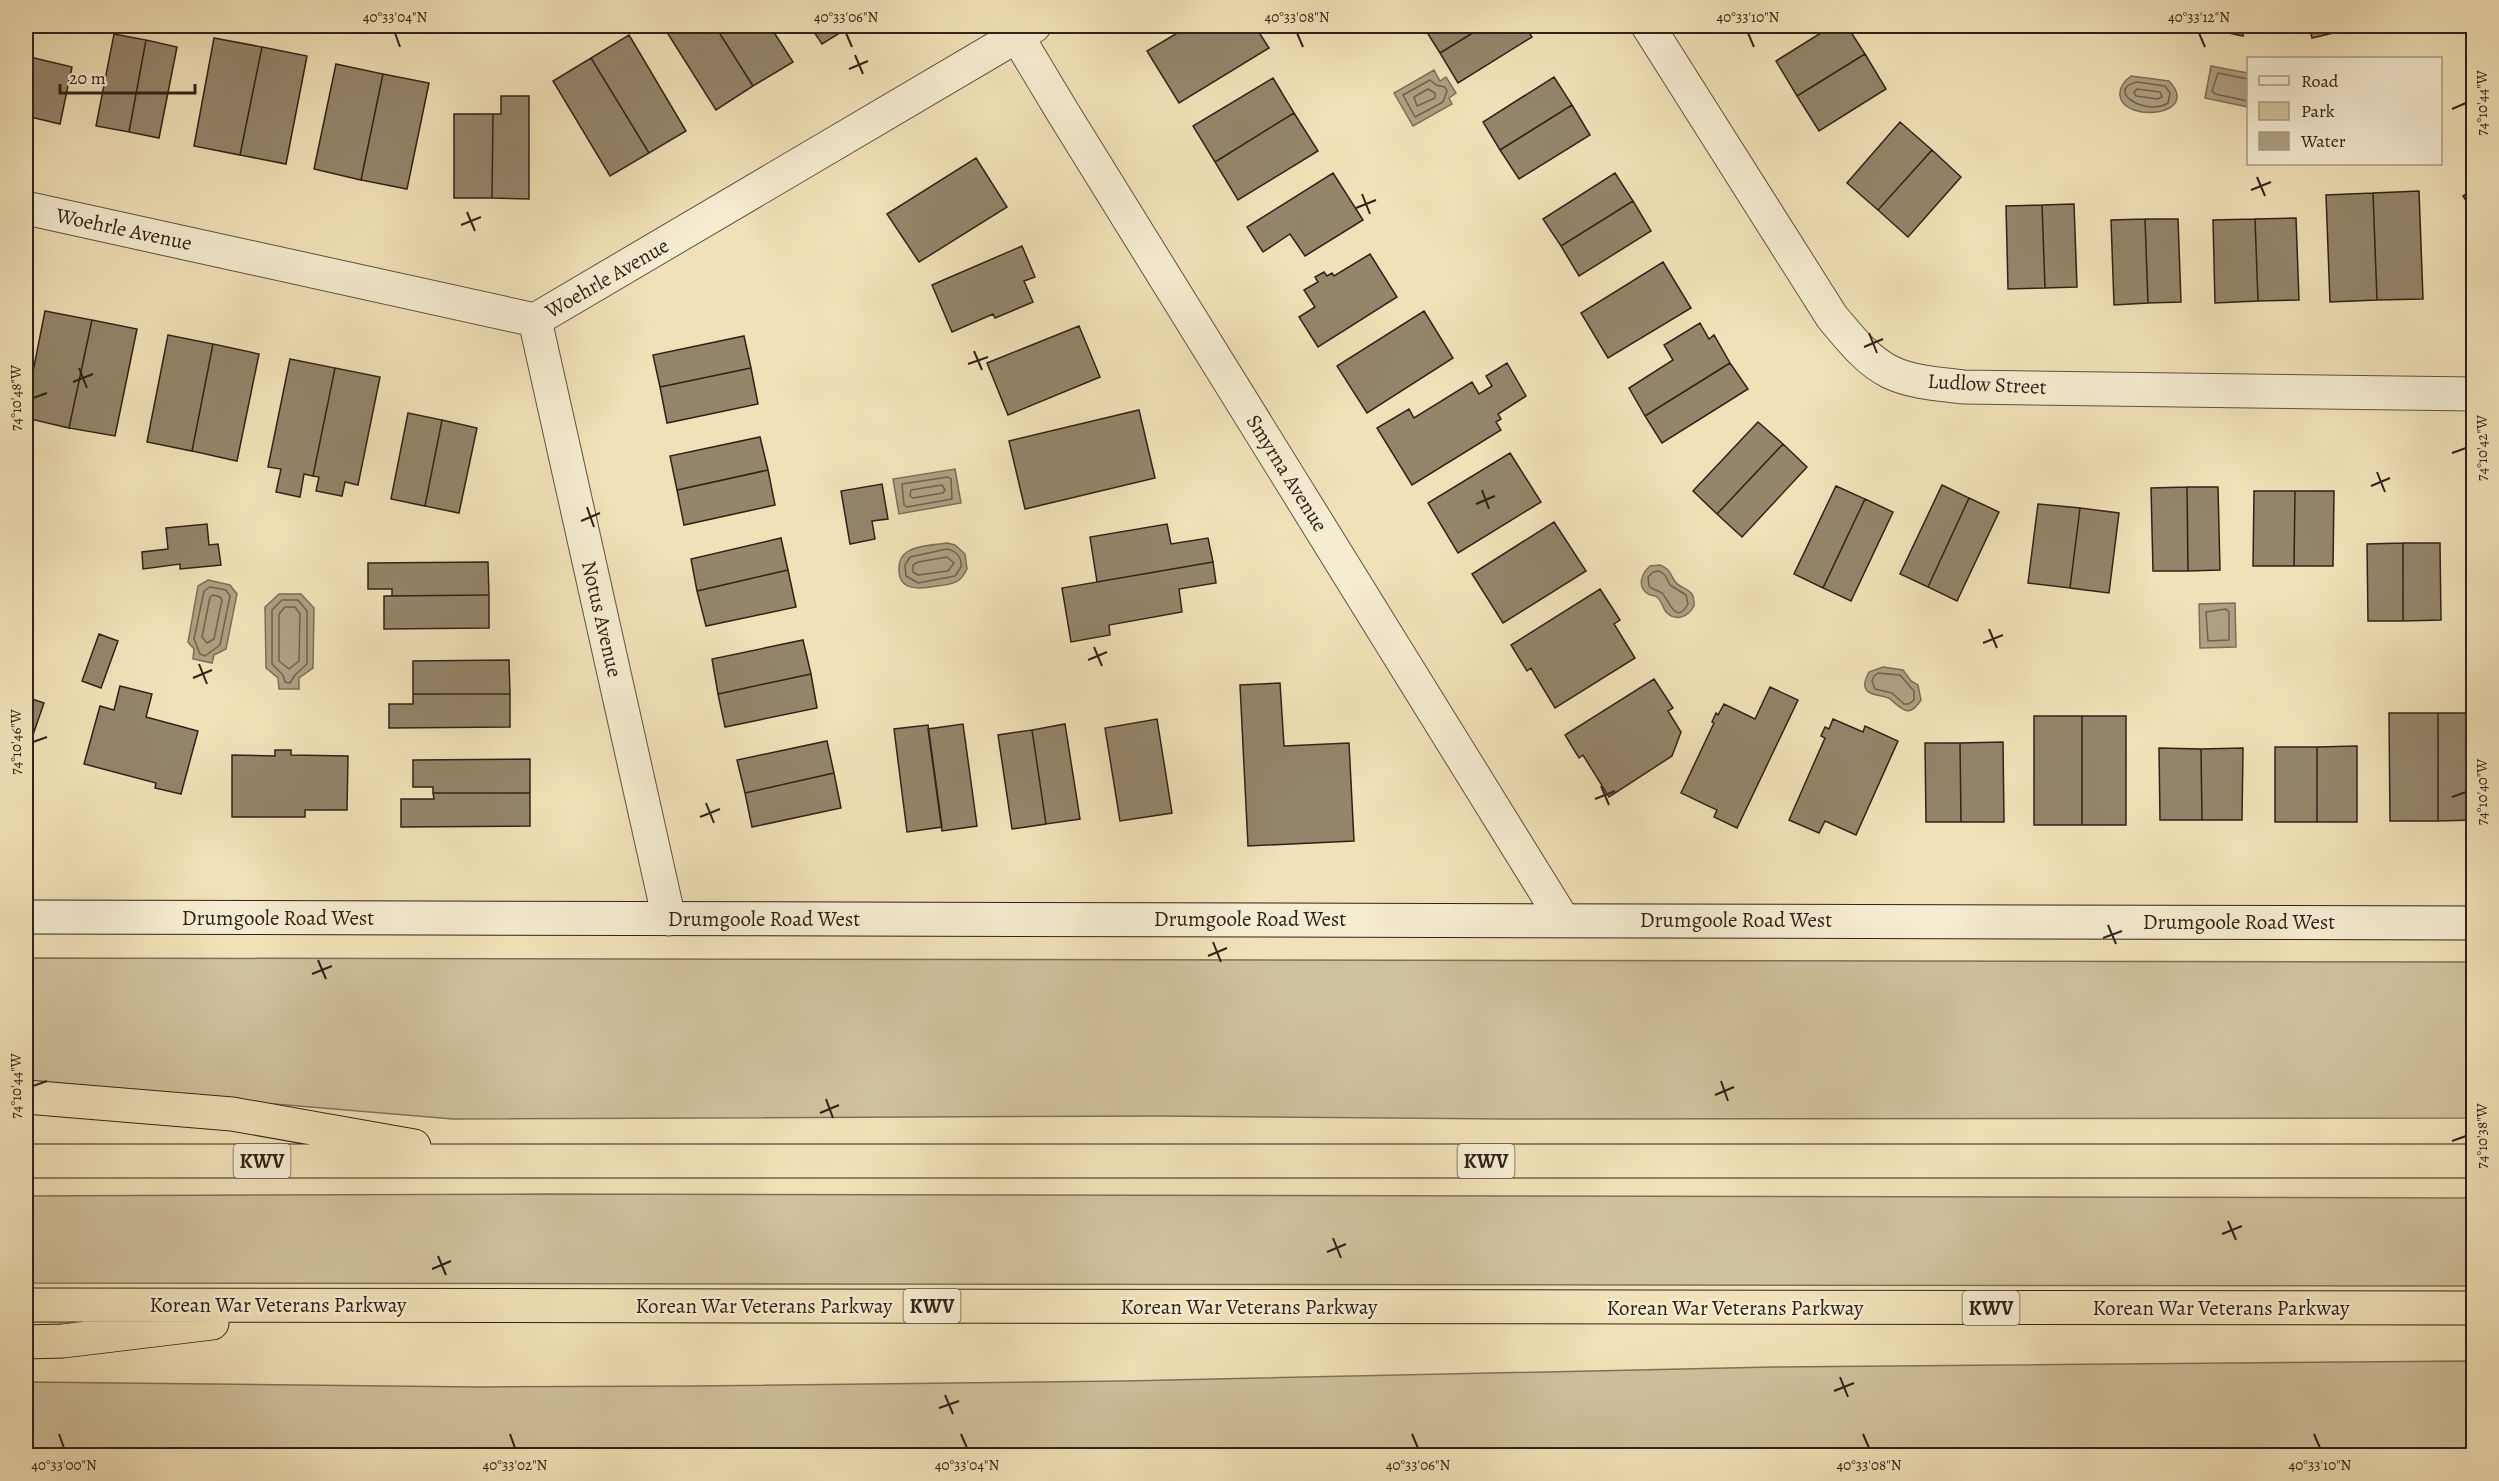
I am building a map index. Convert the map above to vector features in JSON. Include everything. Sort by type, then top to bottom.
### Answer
[{"type":"highway","points":[[26,1097],[232,1114],[498,1162]]},
{"type":"highway","name":"KWV","points":[[26,1161],[2474,1161]]},
{"type":"highway","name":"Korean War Veterans Parkway","points":[[26,1305],[2474,1308]]},
{"type":"highway","points":[[26,1342],[63,1341],[355,1306]]},
{"type":"street","name":"Ludlow Street","points":[[1648,26],[1832,317],[1859,349],[1890,372],[1925,383],[1964,387],[2474,394]]},
{"type":"street","name":"Woehrle Avenue","points":[[26,208],[535,320],[1021,29]]},
{"type":"street","name":"Smyrna Avenue","points":[[1021,29],[1062,111],[1563,920]]},
{"type":"street","name":"Notus Avenue","points":[[535,320],[669,919]]},
{"type":"street","name":"Drumgoole Road West","points":[[26,917],[2474,923]]},
{"type":"green space","points":[[26,958],[2473,962],[2473,1118],[1508,1119],[1161,1116],[453,1119],[226,1100],[26,1087]]},
{"type":"green space","points":[[543,1194],[2473,1198],[2474,1286],[26,1283],[26,1196]]},
{"type":"green space","points":[[2473,1361],[2473,1456],[26,1455],[26,1382],[478,1387],[695,1386],[1125,1381],[1773,1367]]},
{"type":"water","points":[[2211,66],[2247,73],[2247,107],[2205,98]]},
{"type":"water","points":[[1434,70],[1440,81],[1446,77],[1456,93],[1449,98],[1452,104],[1413,126],[1394,93]]},
{"type":"water","points":[[2131,76],[2169,81],[2177,93],[2176,102],[2169,108],[2158,112],[2134,110],[2125,105],[2120,96],[2120,90],[2122,84]]},
{"type":"water","points":[[955,469],[961,503],[899,514],[893,479]]},
{"type":"water","points":[[947,543],[955,545],[965,554],[967,569],[957,582],[917,588],[906,585],[902,581],[899,566],[905,554],[921,547]]},
{"type":"water","points":[[1660,565],[1668,569],[1677,584],[1690,592],[1694,599],[1694,606],[1682,617],[1671,616],[1657,597],[1648,594],[1642,588],[1642,580],[1647,569],[1650,566]]},
{"type":"water","points":[[208,580],[230,585],[237,594],[226,649],[214,655],[212,663],[193,659],[194,649],[188,642],[198,586]]},
{"type":"water","points":[[279,594],[301,594],[314,608],[313,668],[299,678],[299,689],[279,689],[278,678],[266,668],[265,607]]},
{"type":"water","points":[[2235,603],[2236,647],[2200,648],[2199,604]]},
{"type":"water","points":[[1883,667],[1903,670],[1911,681],[1918,685],[1921,700],[1917,706],[1909,711],[1886,697],[1867,691],[1865,681],[1869,672]]},
{"type":"building","points":[[663,26],[715,26],[753,86],[716,110]]},
{"type":"building","points":[[715,26],[770,26],[793,62],[753,86]]},
{"type":"building","points":[[810,26],[851,26],[822,44]]},
{"type":"building","points":[[1189,26],[1255,26],[1269,48],[1179,103],[1147,51]]},
{"type":"building","points":[[1423,26],[1484,26],[1440,53]]},
{"type":"building","points":[[1484,26],[1525,26],[1532,37],[1458,83],[1440,53]]},
{"type":"building","points":[[1832,26],[1847,26],[1865,54],[1797,96],[1776,61]]},
{"type":"building","points":[[2206,26],[2245,26],[2243,36],[2205,28]]},
{"type":"building","points":[[2309,26],[2353,26],[2354,28],[2312,38]]},
{"type":"building","points":[[114,34],[146,40],[129,132],[96,126]]},
{"type":"building","points":[[629,35],[686,131],[649,153],[591,58]]},
{"type":"building","points":[[214,38],[262,47],[240,155],[194,146]]},
{"type":"building","points":[[146,40],[177,47],[159,138],[129,132]]},
{"type":"building","points":[[262,47],[307,56],[286,164],[240,155]]},
{"type":"building","points":[[1865,54],[1886,89],[1819,131],[1797,96]]},
{"type":"building","points":[[26,56],[72,67],[60,124],[26,116]]},
{"type":"building","points":[[591,58],[649,153],[610,176],[553,81]]},
{"type":"building","points":[[336,64],[383,74],[361,180],[314,169]]},
{"type":"building","points":[[383,74],[429,83],[407,189],[361,180]]},
{"type":"building","points":[[1554,77],[1572,105],[1500,150],[1483,122]]},
{"type":"building","points":[[1273,78],[1294,113],[1215,162],[1193,126]]},
{"type":"building","points":[[501,96],[529,96],[529,199],[492,198],[493,114],[501,114]]},
{"type":"building","points":[[1572,105],[1590,135],[1519,179],[1500,150]]},
{"type":"building","points":[[1294,113],[1318,151],[1238,200],[1215,162]]},
{"type":"building","points":[[454,114],[493,114],[492,198],[454,198]]},
{"type":"building","points":[[1900,122],[1932,150],[1878,210],[1847,183]]},
{"type":"building","points":[[1932,150],[1961,177],[1908,237],[1878,210]]},
{"type":"building","points":[[976,158],[1007,207],[919,262],[887,214]]},
{"type":"building","points":[[1333,173],[1363,220],[1305,256],[1290,234],[1263,252],[1247,227]]},
{"type":"building","points":[[1615,173],[1633,201],[1561,246],[1543,219]]},
{"type":"building","points":[[2474,189],[2474,213],[2463,196]]},
{"type":"building","points":[[2419,191],[2423,299],[2377,300],[2373,193]]},
{"type":"building","points":[[2373,193],[2377,300],[2330,302],[2326,195]]},
{"type":"building","points":[[1633,201],[1651,231],[1579,276],[1561,246]]},
{"type":"building","points":[[2074,204],[2077,287],[2045,288],[2042,205]]},
{"type":"building","points":[[2042,205],[2045,288],[2008,289],[2006,206]]},
{"type":"building","points":[[2296,218],[2299,300],[2258,301],[2255,219]]},
{"type":"building","points":[[2145,219],[2178,219],[2181,302],[2148,303]]},
{"type":"building","points":[[2145,219],[2148,303],[2114,305],[2111,220]]},
{"type":"building","points":[[2255,219],[2258,301],[2215,303],[2213,220]]},
{"type":"building","points":[[1022,246],[1035,277],[1024,281],[1033,302],[995,318],[993,314],[952,332],[932,285]]},
{"type":"building","points":[[1370,254],[1397,297],[1318,347],[1299,317],[1315,307],[1304,290],[1318,282],[1315,277],[1324,272],[1327,276],[1332,273],[1334,276]]},
{"type":"building","points":[[1663,262],[1691,308],[1608,358],[1581,313]]},
{"type":"building","points":[[45,311],[92,320],[69,428],[26,418],[26,407]]},
{"type":"building","points":[[1424,311],[1453,358],[1367,413],[1337,366]]},
{"type":"building","points":[[92,320],[137,329],[115,436],[69,428]]},
{"type":"building","points":[[1700,323],[1709,339],[1714,335],[1730,363],[1645,416],[1629,388],[1673,360],[1664,345]]},
{"type":"building","points":[[1079,326],[1100,377],[1008,415],[987,363]]},
{"type":"building","points":[[168,335],[213,344],[192,451],[147,442]]},
{"type":"building","points":[[744,336],[751,368],[660,387],[653,355]]},
{"type":"building","points":[[213,344],[259,354],[237,461],[192,451]]},
{"type":"building","points":[[290,359],[335,368],[313,476],[304,474],[300,497],[276,492],[281,469],[268,467]]},
{"type":"building","points":[[1507,363],[1526,396],[1498,414],[1501,419],[1496,422],[1501,430],[1412,485],[1377,428],[1409,409],[1414,418],[1472,382],[1479,394],[1492,386],[1486,376]]},
{"type":"building","points":[[1730,363],[1748,389],[1662,443],[1645,416]]},
{"type":"building","points":[[335,368],[380,377],[358,485],[345,482],[342,496],[316,491],[319,477],[313,476]]},
{"type":"building","points":[[751,368],[758,404],[667,423],[660,387]]},
{"type":"building","points":[[1139,410],[1155,478],[1025,509],[1009,441]]},
{"type":"building","points":[[408,413],[442,420],[425,506],[391,499]]},
{"type":"building","points":[[442,420],[477,428],[459,513],[425,506]]},
{"type":"building","points":[[1758,422],[1783,444],[1717,514],[1693,491]]},
{"type":"building","points":[[760,437],[768,470],[677,490],[670,456]]},
{"type":"building","points":[[1783,444],[1807,467],[1742,537],[1717,514]]},
{"type":"building","points":[[1510,453],[1541,502],[1458,553],[1428,503]]},
{"type":"building","points":[[768,470],[775,505],[684,525],[677,490]]},
{"type":"building","points":[[882,484],[888,519],[872,521],[875,539],[850,544],[841,491]]},
{"type":"building","points":[[1942,485],[1969,498],[1928,587],[1900,574]]},
{"type":"building","points":[[1836,486],[1865,499],[1823,588],[1794,574]]},
{"type":"building","points":[[2187,487],[2218,487],[2220,570],[2188,571]]},
{"type":"building","points":[[2187,487],[2188,571],[2153,571],[2151,488]]},
{"type":"building","points":[[2254,491],[2295,491],[2294,566],[2253,566]]},
{"type":"building","points":[[2295,491],[2334,491],[2333,566],[2294,566]]},
{"type":"building","points":[[1969,498],[1999,512],[1957,601],[1928,587]]},
{"type":"building","points":[[1865,499],[1893,512],[1851,601],[1823,588]]},
{"type":"building","points":[[2038,504],[2080,508],[2070,588],[2028,583]]},
{"type":"building","points":[[2080,508],[2119,513],[2109,593],[2070,588]]},
{"type":"building","points":[[1554,522],[1586,571],[1503,623],[1472,574]]},
{"type":"building","points":[[207,524],[209,545],[218,544],[221,565],[180,569],[180,564],[143,569],[142,552],[168,549],[166,528]]},
{"type":"building","points":[[1167,524],[1171,544],[1208,538],[1213,562],[1097,582],[1090,537]]},
{"type":"building","points":[[781,538],[788,570],[697,591],[691,559]]},
{"type":"building","points":[[2403,543],[2440,543],[2441,620],[2403,621]]},
{"type":"building","points":[[2403,543],[2403,621],[2368,621],[2367,544]]},
{"type":"building","points":[[488,562],[489,595],[392,596],[392,589],[368,589],[368,563]]},
{"type":"building","points":[[1213,562],[1216,583],[1179,589],[1182,612],[1109,625],[1110,635],[1071,642],[1062,588]]},
{"type":"building","points":[[788,570],[796,607],[706,626],[697,591]]},
{"type":"building","points":[[1600,589],[1620,620],[1614,624],[1635,658],[1555,708],[1531,668],[1527,671],[1511,645]]},
{"type":"building","points":[[489,595],[489,628],[384,629],[384,596]]},
{"type":"building","points":[[99,634],[118,641],[101,688],[82,681]]},
{"type":"building","points":[[803,640],[811,674],[718,694],[712,659]]},
{"type":"building","points":[[509,660],[510,694],[413,694],[413,661]]},
{"type":"building","points":[[811,674],[817,708],[725,727],[718,694]]},
{"type":"building","points":[[1654,679],[1673,708],[1668,711],[1681,732],[1672,756],[1609,797],[1583,755],[1579,758],[1565,735]]},
{"type":"building","points":[[1280,683],[1284,746],[1349,743],[1354,841],[1248,846],[1240,685]]},
{"type":"building","points":[[120,686],[152,694],[146,717],[198,731],[181,794],[155,788],[156,783],[84,764],[100,706],[114,710]]},
{"type":"building","points":[[1770,687],[1798,700],[1737,828],[1714,817],[1717,810],[1681,793],[1714,723],[1712,722],[1716,713],[1718,715],[1724,704],[1755,719]]},
{"type":"building","points":[[413,694],[510,694],[510,727],[389,728],[389,704],[413,704]]},
{"type":"building","points":[[26,697],[44,703],[26,755]]},
{"type":"building","points":[[2389,713],[2438,713],[2438,821],[2390,821]]},
{"type":"building","points":[[2438,713],[2474,713],[2474,820],[2438,821]]},
{"type":"building","points":[[2034,716],[2082,716],[2082,825],[2034,825]]},
{"type":"building","points":[[2082,716],[2126,716],[2126,825],[2082,825]]},
{"type":"building","points":[[1157,719],[1172,813],[1120,821],[1105,728]]},
{"type":"building","points":[[1833,719],[1863,732],[1865,726],[1898,741],[1856,835],[1825,821],[1819,833],[1789,820],[1825,738],[1821,736],[1825,727],[1829,729]]},
{"type":"building","points":[[963,724],[977,826],[942,831],[928,729]]},
{"type":"building","points":[[1065,724],[1080,819],[1046,824],[1032,730]]},
{"type":"building","points":[[928,725],[942,827],[907,832],[894,729]]},
{"type":"building","points":[[1032,730],[1046,824],[1012,829],[998,735]]},
{"type":"building","points":[[827,741],[834,773],[745,793],[737,760]]},
{"type":"building","points":[[2003,742],[2004,822],[1961,822],[1960,743]]},
{"type":"building","points":[[1925,743],[1960,743],[1961,822],[1926,822]]},
{"type":"building","points":[[2357,746],[2357,822],[2317,822],[2317,747]]},
{"type":"building","points":[[2275,747],[2317,747],[2317,822],[2275,822]]},
{"type":"building","points":[[2159,748],[2201,749],[2202,820],[2160,820]]},
{"type":"building","points":[[2243,748],[2242,820],[2202,820],[2201,749]]},
{"type":"building","points":[[275,750],[291,750],[291,755],[348,756],[347,810],[305,810],[305,817],[232,817],[232,755],[275,756]]},
{"type":"building","points":[[530,759],[530,793],[433,793],[433,787],[413,787],[413,760]]},
{"type":"building","points":[[834,773],[841,808],[752,827],[745,793]]},
{"type":"building","points":[[433,793],[530,793],[530,826],[401,827],[401,799],[434,799]]}]
